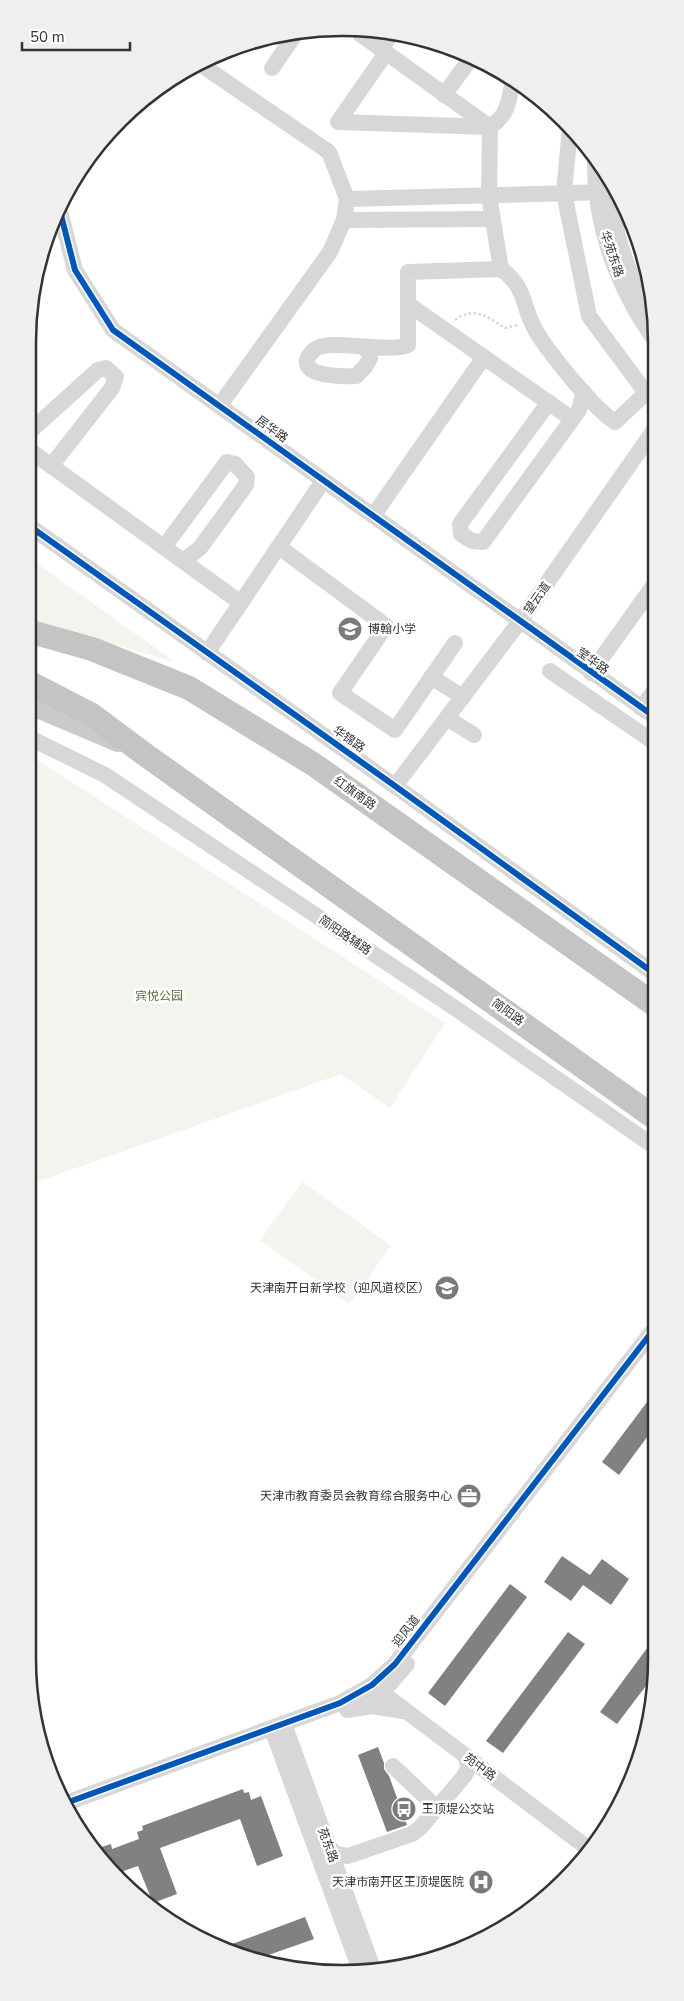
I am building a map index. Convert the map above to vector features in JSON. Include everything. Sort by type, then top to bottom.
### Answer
[{"type":"highway","name":"红旗南路","points":[[36,632],[92,649],[189,688],[313,764],[648,1000]]},
{"type":"highway","points":[[36,686],[92,715],[147,756]]},
{"type":"highway","name":"简阳路","points":[[147,756],[648,1112]]},
{"type":"main road","points":[[36,707],[99,733],[147,756]]},
{"type":"street","points":[[368,38],[386,46],[444,95],[490,127]]},
{"type":"street","points":[[272,68],[291,41]]},
{"type":"street","points":[[386,46],[338,122],[490,127],[500,120],[506,110],[511,88]]},
{"type":"street","points":[[444,95],[467,64]]},
{"type":"street","points":[[206,68],[329,152],[347,198],[344,220],[330,252],[220,405]]},
{"type":"street","points":[[490,127],[489,196],[501,269]]},
{"type":"street","points":[[364,348],[400,348],[408,345],[408,272],[501,269],[515,279],[523,294],[536,332],[605,415],[615,422],[646,393],[589,316],[564,193],[569,137]]},
{"type":"street","points":[[347,198],[489,196],[606,190]]},
{"type":"street","name":"华苑东路","points":[[606,190],[627,263],[645,305]]},
{"type":"street","points":[[344,220],[493,219]]},
{"type":"street","name":"居华路","points":[[62,220],[75,270],[113,330],[521,620]]},
{"type":"street","points":[[408,304],[572,418]]},
{"type":"street","points":[[374,516],[484,357]]},
{"type":"street","points":[[36,425],[98,370],[106,368],[116,377],[112,388],[51,466]]},
{"type":"street","points":[[549,402],[460,524],[461,534],[472,541],[483,542],[579,410],[584,392]]},
{"type":"street","name":"望云道","points":[[395,786],[521,620],[648,439]]},
{"type":"street","points":[[36,455],[241,603]]},
{"type":"street","points":[[164,547],[227,462],[235,464],[247,477],[246,485],[200,548],[183,561]]},
{"type":"street","points":[[207,654],[323,481]]},
{"type":"street","name":"华锦路","points":[[36,531],[648,969]]},
{"type":"street","points":[[279,546],[386,626],[340,693],[395,730],[455,644]]},
{"type":"street","points":[[565,681],[584,668],[648,592]]},
{"type":"street","name":"莹华路","points":[[521,620],[584,668],[648,713]]},
{"type":"street","points":[[550,671],[648,738]]},
{"type":"street","points":[[431,678],[463,697]]},
{"type":"street","points":[[447,718],[474,735]]},
{"type":"street","name":"简阳路辅路","points":[[36,741],[106,775],[452,1006],[648,1141]]},
{"type":"street","name":"迎风道","points":[[72,1801],[240,1740],[279,1733],[380,1685],[648,1337]]},
{"type":"street","name":"迎风道","points":[[77,1811],[279,1733],[348,1710],[380,1685],[648,1349]]},
{"type":"street","name":"苑中路","points":[[380,1685],[408,1712],[466,1756],[488,1768],[589,1839]]},
{"type":"street","name":"苑中路","points":[[380,1685],[585,1845]]},
{"type":"street","points":[[348,1710],[372,1706],[408,1712]]},
{"type":"street","name":"苑东路","points":[[279,1733],[297,1761],[371,1963]]},
{"type":"street","name":"苑东路","points":[[279,1733],[358,1964]]},
{"type":"street","points":[[329,1848],[336,1854],[348,1856],[403,1837],[420,1828],[465,1775],[468,1768],[466,1756]]},
{"type":"street","points":[[393,1766],[437,1808]]},
{"type":"street","points":[[465,1775],[488,1768]]},
{"type":"path","points":[[444,329],[459,317],[471,313],[490,317],[506,328],[532,322]]},
{"type":"green space","points":[[36,563],[175,662],[36,621]]},
{"type":"green space","name":"宾悦公园","points":[[36,759],[445,1023],[390,1108],[341,1074],[36,1182]]},
{"type":"green space","points":[[303,1182],[391,1246],[349,1304],[260,1240]]},
{"type":"building","points":[[648,1401],[648,1436],[619,1475],[602,1462]]},
{"type":"building","points":[[562,1556],[590,1575],[602,1559],[629,1579],[611,1605],[583,1585],[571,1601],[544,1582]]},
{"type":"building","points":[[510,1584],[527,1597],[445,1706],[428,1693]]},
{"type":"building","points":[[568,1632],[585,1644],[503,1753],[486,1741]]},
{"type":"building","points":[[648,1647],[646,1685],[617,1724],[600,1712]]},
{"type":"building","points":[[378,1747],[384,1763],[384,1769],[389,1776],[407,1825],[387,1832],[358,1755]]},
{"type":"building","points":[[243,1789],[244,1793],[249,1792],[251,1800],[261,1796],[283,1856],[257,1866],[240,1819],[160,1848],[177,1894],[156,1902],[151,1898],[138,1866],[122,1871],[101,1847],[111,1844],[112,1849],[139,1839],[137,1832],[143,1830],[142,1826]]},
{"type":"building","points":[[305,1917],[314,1939],[268,1955],[232,1944]]},
{"type":"cycle path","points":[[62,220],[75,270],[113,330],[648,712]]},
{"type":"cycle path","points":[[36,531],[648,969]]},
{"type":"cycle path","points":[[71,1801],[340,1703],[372,1685],[395,1664],[648,1337]]},
{"type":"place","name":"博翰小学","points":[[350,629]]},
{"type":"place","name":"天津南开日新学校（迎风道校区）","points":[[447,1288]]},
{"type":"place","name":"天津市教育委员会教育综合服务中心","points":[[469,1496]]},
{"type":"place","name":"王顶堤公交站","points":[[404,1809]]},
{"type":"place","name":"天津市南开区王顶堤医院","points":[[481,1882]]}]
